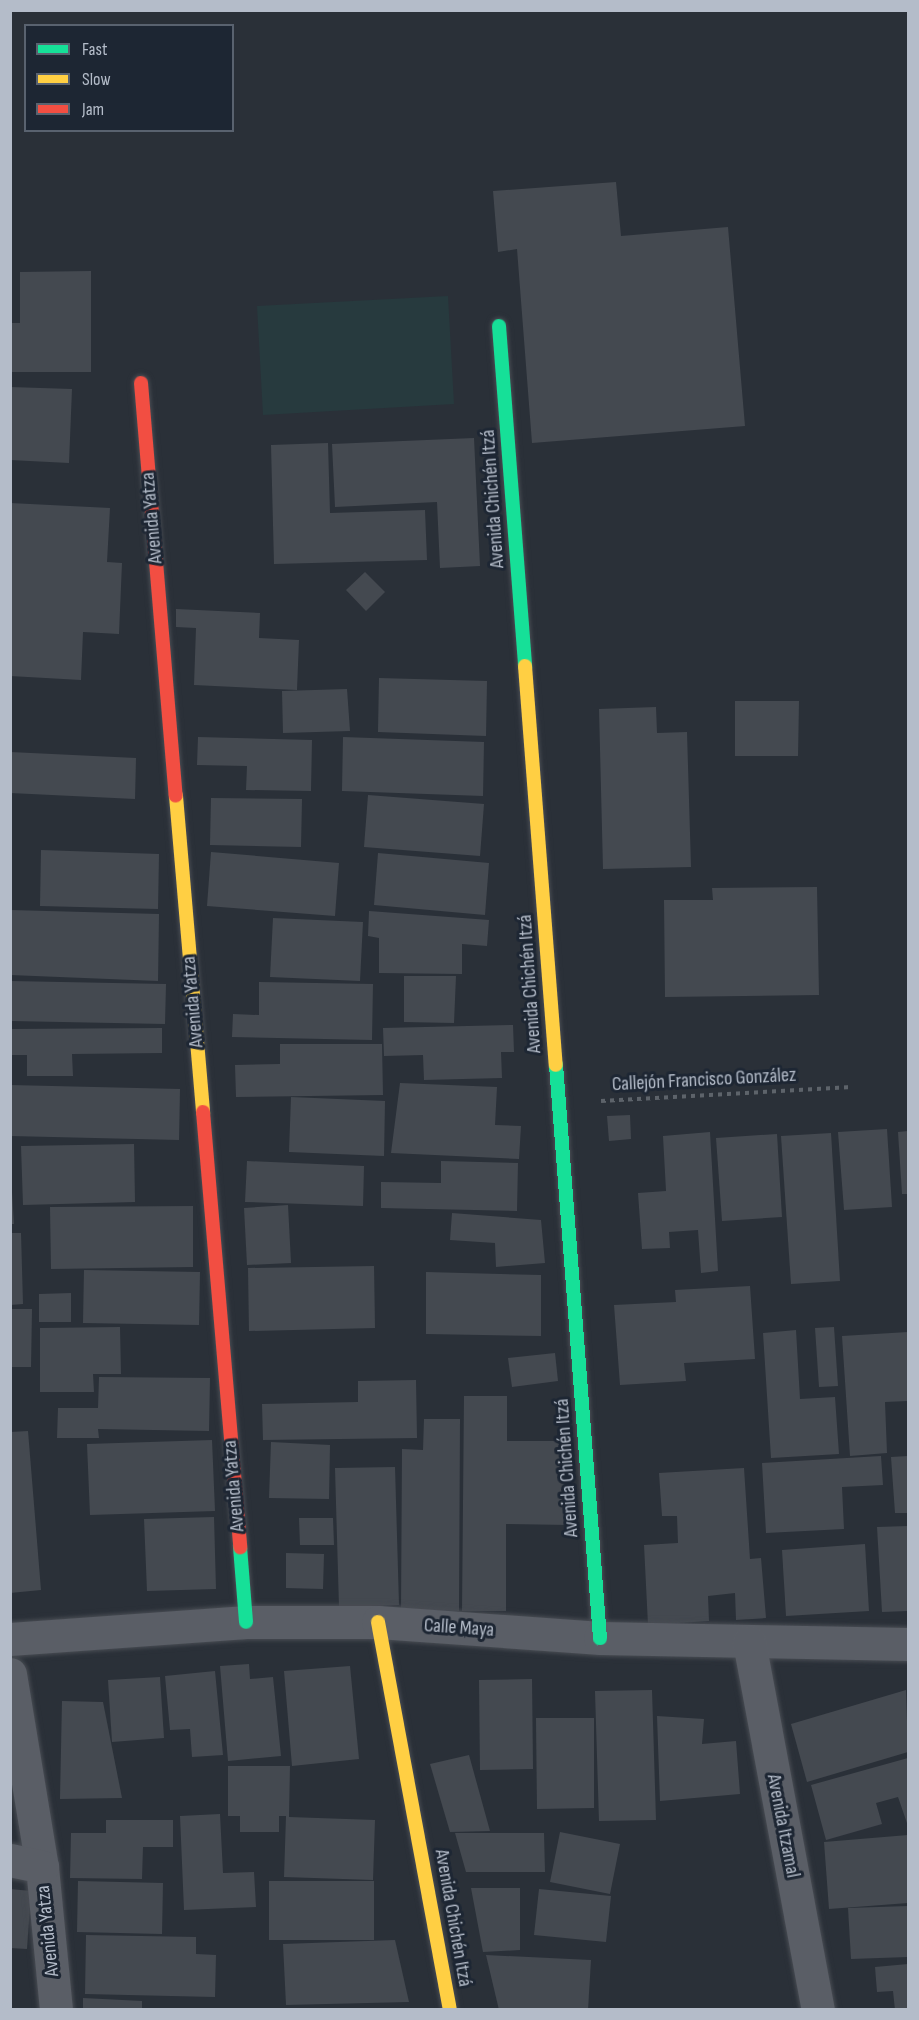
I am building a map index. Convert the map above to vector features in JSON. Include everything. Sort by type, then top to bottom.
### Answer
[{"type":"street","name":"Avenida Chichén Itzá","points":[[500,326],[600,1638]]},
{"type":"street","name":"Avenida Yatza","points":[[141,383],[246,1622]]},
{"type":"street","name":"Calle Maya","points":[[10,1640],[246,1622],[378,1622],[600,1638],[909,1644]]},
{"type":"street","name":"Avenida Chichén Itzá","points":[[378,1622],[450,2010]]},
{"type":"street","name":"Avenida Itzamal","points":[[749,1642],[818,2010]]},
{"type":"street","name":"Avenida Yatza","points":[[10,1674],[26,1864],[56,2010]]},
{"type":"path","name":"Callejón Francisco González","points":[[558,1104],[852,1087]]},
{"type":"green space","points":[[448,296],[454,404],[263,415],[257,306]]},
{"type":"building","points":[[616,182],[621,236],[728,227],[745,426],[532,443],[517,249],[498,252],[493,191]]},
{"type":"building","points":[[91,271],[91,372],[10,372],[10,323],[20,323],[20,272]]},
{"type":"building","points":[[10,387],[72,389],[69,463],[10,460]]},
{"type":"building","points":[[474,438],[480,566],[440,568],[437,502],[335,507],[332,444]]},
{"type":"building","points":[[328,443],[330,513],[425,510],[427,560],[274,564],[271,445]]},
{"type":"building","points":[[10,503],[110,508],[107,562],[122,563],[119,634],[83,632],[81,680],[10,676]]},
{"type":"building","points":[[365,572],[385,592],[366,611],[346,590]]},
{"type":"building","points":[[176,609],[260,613],[259,638],[299,640],[297,690],[194,685],[196,628],[176,627]]},
{"type":"building","points":[[379,678],[487,681],[486,736],[378,732]]},
{"type":"building","points":[[347,689],[350,731],[283,733],[282,691]]},
{"type":"building","points":[[735,701],[799,701],[798,756],[735,756]]},
{"type":"building","points":[[656,707],[657,733],[687,732],[691,867],[603,869],[599,709]]},
{"type":"building","points":[[198,737],[312,740],[311,791],[246,790],[247,766],[197,765]]},
{"type":"building","points":[[343,737],[484,742],[483,796],[342,791]]},
{"type":"building","points":[[10,752],[136,758],[135,799],[10,793]]},
{"type":"building","points":[[368,795],[484,804],[480,856],[364,847]]},
{"type":"building","points":[[211,798],[302,799],[301,847],[210,845]]},
{"type":"building","points":[[41,850],[159,854],[158,909],[40,906]]},
{"type":"building","points":[[211,852],[339,863],[335,916],[207,906]]},
{"type":"building","points":[[378,853],[489,863],[485,915],[374,905]]},
{"type":"building","points":[[817,887],[819,995],[665,997],[664,900],[713,900],[712,888]]},
{"type":"building","points":[[10,910],[159,914],[158,981],[10,975]]},
{"type":"building","points":[[369,911],[489,920],[487,946],[462,944],[462,974],[379,973],[379,938],[368,936]]},
{"type":"building","points":[[273,918],[363,922],[360,981],[270,977]]},
{"type":"building","points":[[404,976],[456,976],[454,1023],[404,1022]]},
{"type":"building","points":[[10,981],[166,984],[165,1024],[10,1021]]},
{"type":"building","points":[[259,982],[373,984],[372,1040],[232,1037],[233,1014],[259,1015]]},
{"type":"building","points":[[513,1025],[514,1052],[501,1052],[502,1078],[424,1080],[423,1055],[384,1056],[383,1028]]},
{"type":"building","points":[[162,1028],[162,1053],[72,1054],[73,1076],[27,1076],[27,1055],[10,1055],[10,1029]]},
{"type":"building","points":[[280,1044],[382,1044],[383,1095],[236,1097],[235,1065],[280,1064]]},
{"type":"building","points":[[400,1083],[497,1087],[495,1125],[521,1126],[519,1159],[391,1153]]},
{"type":"building","points":[[10,1085],[180,1089],[179,1140],[10,1136]]},
{"type":"building","points":[[291,1097],[385,1101],[384,1156],[289,1152]]},
{"type":"building","points":[[630,1115],[631,1139],[609,1141],[607,1116]]},
{"type":"building","points":[[887,1129],[892,1207],[844,1210],[838,1132]]},
{"type":"building","points":[[908,1131],[908,1194],[902,1194],[898,1132]]},
{"type":"building","points":[[710,1132],[718,1271],[701,1273],[698,1230],[669,1232],[670,1248],[642,1249],[638,1193],[666,1191],[663,1136]]},
{"type":"building","points":[[831,1133],[840,1281],[791,1284],[781,1136]]},
{"type":"building","points":[[777,1134],[782,1217],[722,1221],[716,1138]]},
{"type":"building","points":[[134,1144],[135,1202],[23,1205],[21,1146]]},
{"type":"building","points":[[247,1161],[364,1166],[363,1206],[245,1202]]},
{"type":"building","points":[[441,1161],[518,1163],[517,1211],[381,1208],[381,1182],[441,1183]]},
{"type":"building","points":[[10,1192],[12,1192],[14,1224],[10,1224]]},
{"type":"building","points":[[288,1205],[291,1263],[247,1265],[244,1208]]},
{"type":"building","points":[[193,1206],[193,1267],[51,1269],[50,1207]]},
{"type":"building","points":[[452,1213],[541,1220],[545,1263],[496,1267],[495,1243],[450,1240]]},
{"type":"building","points":[[10,1233],[21,1233],[23,1304],[10,1305]]},
{"type":"building","points":[[374,1266],[375,1328],[249,1331],[248,1268]]},
{"type":"building","points":[[84,1270],[200,1272],[199,1325],[83,1323]]},
{"type":"building","points":[[426,1272],[541,1275],[541,1336],[426,1334]]},
{"type":"building","points":[[750,1286],[755,1359],[684,1363],[686,1381],[620,1385],[614,1305],[676,1302],[675,1290]]},
{"type":"building","points":[[71,1293],[71,1322],[39,1322],[39,1294]]},
{"type":"building","points":[[10,1309],[32,1309],[31,1367],[10,1367]]},
{"type":"building","points":[[120,1327],[121,1374],[93,1374],[94,1392],[40,1392],[40,1328]]},
{"type":"building","points":[[834,1327],[838,1386],[819,1387],[815,1328]]},
{"type":"building","points":[[796,1330],[800,1399],[835,1397],[839,1454],[771,1458],[763,1333]]},
{"type":"building","points":[[908,1332],[908,1401],[885,1402],[887,1453],[850,1456],[842,1336]]},
{"type":"building","points":[[555,1353],[558,1381],[512,1387],[508,1358]]},
{"type":"building","points":[[99,1377],[210,1378],[209,1431],[98,1429],[99,1438],[57,1438],[58,1408],[98,1408]]},
{"type":"building","points":[[416,1380],[417,1438],[263,1440],[262,1404],[358,1402],[358,1381]]},
{"type":"building","points":[[464,1396],[507,1396],[507,1441],[569,1441],[569,1525],[506,1524],[506,1611],[462,1611]]},
{"type":"building","points":[[424,1419],[460,1419],[459,1611],[401,1610],[402,1449],[423,1450]]},
{"type":"building","points":[[28,1431],[41,1590],[10,1593],[10,1432]]},
{"type":"building","points":[[212,1440],[215,1511],[90,1515],[87,1444]]},
{"type":"building","points":[[271,1442],[330,1445],[329,1499],[269,1498]]},
{"type":"building","points":[[881,1456],[883,1485],[842,1487],[844,1529],[766,1533],[762,1463]]},
{"type":"building","points":[[908,1456],[908,1513],[895,1513],[891,1457]]},
{"type":"building","points":[[395,1467],[399,1605],[339,1607],[335,1468]]},
{"type":"building","points":[[744,1468],[750,1559],[761,1558],[766,1618],[736,1620],[735,1593],[708,1596],[709,1621],[648,1625],[644,1545],[678,1543],[677,1516],[662,1516],[659,1473]]},
{"type":"building","points":[[214,1517],[216,1589],[147,1591],[144,1519]]},
{"type":"building","points":[[299,1518],[333,1518],[334,1545],[300,1545]]},
{"type":"building","points":[[908,1526],[908,1611],[882,1612],[877,1527]]},
{"type":"building","points":[[865,1544],[869,1611],[786,1616],[782,1550]]},
{"type":"building","points":[[286,1553],[324,1554],[323,1589],[286,1588]]},
{"type":"building","points":[[249,1664],[250,1679],[273,1677],[281,1756],[228,1761],[220,1666]]},
{"type":"building","points":[[350,1666],[359,1759],[292,1766],[284,1671]]},
{"type":"building","points":[[215,1671],[223,1755],[192,1757],[190,1729],[170,1730],[165,1676]]},
{"type":"building","points":[[160,1677],[164,1738],[112,1742],[108,1680]]},
{"type":"building","points":[[532,1679],[533,1769],[480,1770],[479,1680]]},
{"type":"building","points":[[652,1690],[656,1820],[599,1821],[595,1691]]},
{"type":"building","points":[[906,1690],[908,1752],[807,1782],[791,1724]]},
{"type":"building","points":[[62,1701],[103,1702],[122,1798],[60,1799]]},
{"type":"building","points":[[657,1716],[704,1719],[702,1744],[736,1741],[740,1794],[660,1801]]},
{"type":"building","points":[[536,1718],[594,1718],[594,1808],[537,1809]]},
{"type":"building","points":[[469,1755],[490,1831],[450,1832],[430,1764]]},
{"type":"building","points":[[908,1758],[908,1826],[898,1797],[876,1803],[882,1824],[826,1840],[811,1785]]},
{"type":"building","points":[[228,1766],[290,1766],[289,1817],[375,1820],[373,1880],[284,1877],[286,1816],[279,1816],[279,1832],[240,1832],[240,1816],[228,1816]]},
{"type":"building","points":[[220,1814],[223,1873],[254,1872],[256,1907],[184,1910],[180,1816]]},
{"type":"building","points":[[106,1820],[173,1820],[173,1847],[143,1847],[142,1879],[70,1878],[71,1833],[106,1833]]},
{"type":"building","points":[[560,1832],[620,1844],[610,1894],[550,1882]]},
{"type":"building","points":[[455,1833],[544,1833],[545,1872],[466,1872]]},
{"type":"building","points":[[908,1835],[908,1903],[829,1909],[824,1842]]},
{"type":"building","points":[[78,1881],[163,1883],[162,1934],[77,1932]]},
{"type":"building","points":[[269,1881],[374,1881],[374,1940],[269,1940]]},
{"type":"building","points":[[471,1888],[520,1888],[520,1950],[483,1952]]},
{"type":"building","points":[[10,1889],[31,1891],[27,1949],[10,1948]]},
{"type":"building","points":[[539,1889],[611,1896],[606,1942],[534,1935]]},
{"type":"building","points":[[908,1906],[908,1957],[851,1959],[848,1908]]},
{"type":"building","points":[[86,1935],[196,1937],[196,1954],[216,1955],[215,1997],[85,1994]]},
{"type":"building","points":[[395,1940],[409,2002],[286,2005],[283,1944]]},
{"type":"building","points":[[486,1955],[591,1960],[588,2010],[499,2010]]},
{"type":"building","points":[[908,1964],[908,2010],[895,2010],[893,1991],[877,1992],[875,1967]]},
{"type":"building","points":[[83,1998],[142,2001],[142,2010],[83,2010]]},
{"type":"traffic: fast","points":[[499,326],[525,666]]},
{"type":"traffic: fast","points":[[556,1065],[600,1638]]},
{"type":"traffic: fast","points":[[240,1547],[246,1622]]},
{"type":"traffic: slow","points":[[525,666],[556,1065]]},
{"type":"traffic: slow","points":[[176,796],[203,1112]]},
{"type":"traffic: slow","points":[[378,1622],[450,2010]]},
{"type":"traffic: jam","points":[[141,383],[176,796]]},
{"type":"traffic: jam","points":[[203,1112],[240,1547]]}]
